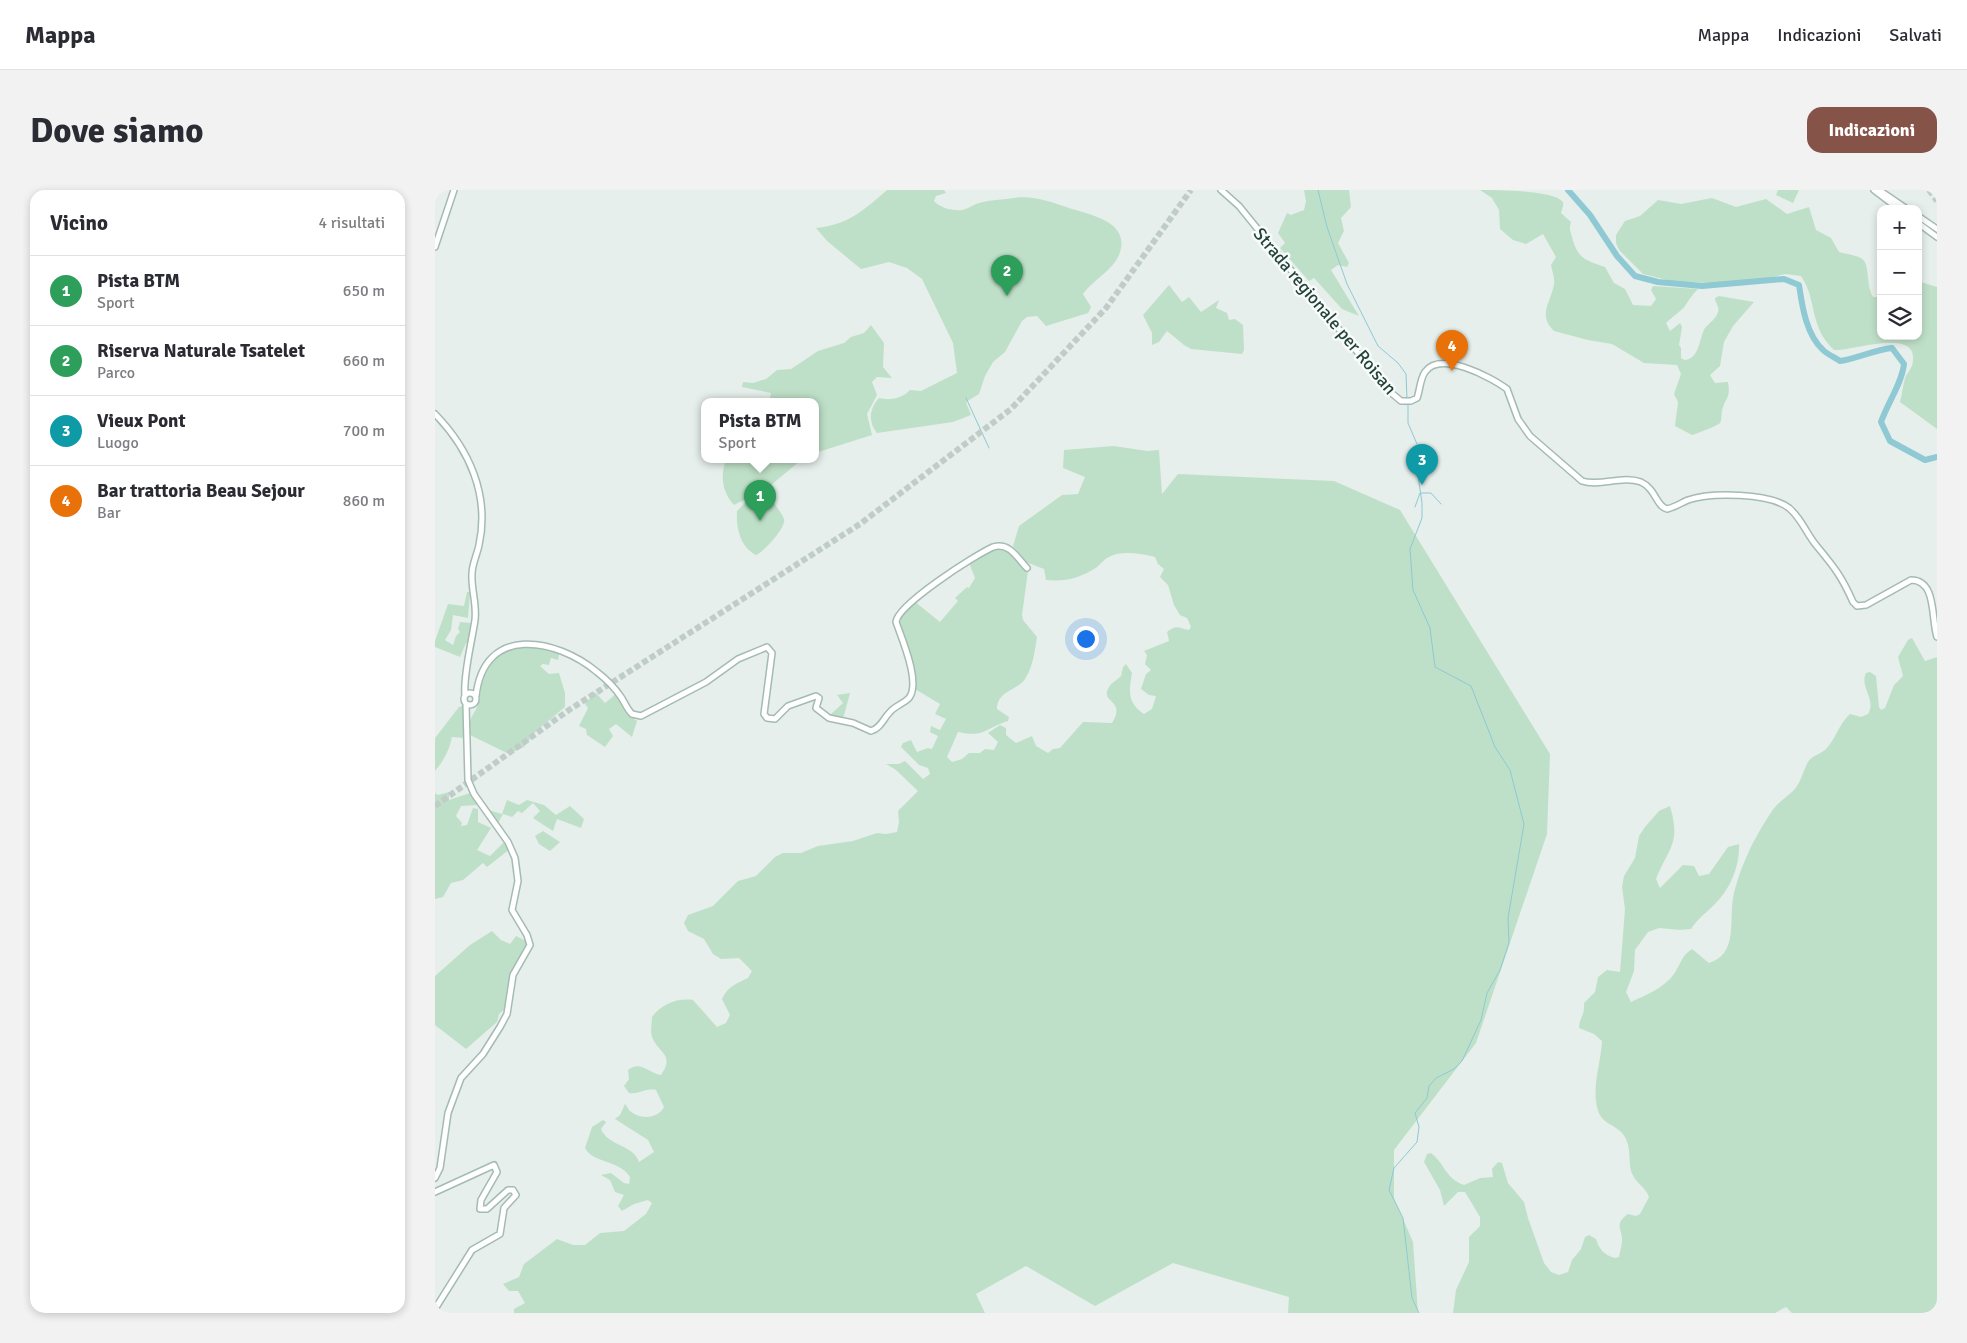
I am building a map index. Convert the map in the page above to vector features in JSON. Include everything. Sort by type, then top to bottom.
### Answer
[{"type":"street","points":[[435,247],[454,190]]},
{"type":"street","name":"Strada regionale per Roisan","points":[[1221,190],[1239,206],[1389,390],[1401,401],[1411,402],[1417,398],[1423,375],[1432,365],[1441,362],[1455,364],[1507,389],[1518,419],[1530,436],[1582,481],[1640,482],[1652,489],[1661,506],[1667,509],[1688,500],[1711,496],[1740,496],[1780,504],[1790,509],[1801,520],[1815,545],[1837,568],[1853,602],[1857,606],[1866,605],[1911,580],[1923,584],[1931,597],[1933,627],[1937,637]]},
{"type":"street","points":[[1874,190],[1894,205]]},
{"type":"street","points":[[1879,190],[1901,205]]},
{"type":"street","points":[[1922,219],[1937,229]]},
{"type":"street","points":[[1922,226],[1937,237]]},
{"type":"street","points":[[435,414],[458,442],[476,475],[481,516],[479,545],[472,573],[475,613],[466,684],[473,704],[467,714]]},
{"type":"street","points":[[435,1178],[440,1168],[448,1113],[461,1078],[483,1054],[507,1014],[513,975],[529,945],[527,935],[512,910],[518,881],[512,849],[470,786],[466,765],[467,714],[464,698],[477,688],[483,670],[494,655],[502,648],[513,644],[528,644],[561,652],[586,664],[603,677],[632,714],[641,716],[697,687],[738,660],[767,647],[772,653],[764,714],[767,718],[775,719],[788,706],[816,696],[819,698],[817,708],[829,718],[871,731],[877,729],[891,710],[908,698],[912,691],[909,659],[896,622],[900,611],[954,570],[993,546],[999,545],[1011,549],[1027,568]]},
{"type":"street","points":[[466,704],[473,704]]},
{"type":"street","points":[[435,1192],[493,1164],[497,1172],[481,1200],[480,1209],[487,1209],[508,1190],[513,1190],[516,1195],[504,1208],[500,1234],[472,1250],[435,1309]]},
{"type":"green space","points":[[887,190],[944,190],[946,193],[936,196],[934,201],[943,207],[955,210],[964,210],[984,202],[1020,197],[1042,200],[1098,217],[1107,222],[1115,227],[1120,235],[1121,244],[1116,261],[1083,294],[1091,307],[1088,313],[1046,326],[1037,316],[1027,317],[1022,321],[1005,352],[993,362],[985,376],[979,394],[966,402],[971,415],[953,422],[877,433],[872,424],[871,415],[873,407],[879,398],[892,399],[904,395],[910,390],[921,391],[957,373],[953,343],[922,279],[907,268],[889,262],[861,269],[827,241],[816,228],[837,224],[846,220],[863,210]]},
{"type":"green space","points":[[1304,190],[1349,190],[1351,207],[1341,218],[1344,231],[1338,243],[1349,263],[1347,267],[1338,265],[1331,270],[1359,316],[1342,309],[1314,278],[1309,281],[1280,248],[1285,243],[1278,233],[1287,213],[1291,215],[1304,210],[1306,201]]},
{"type":"green space","points":[[1480,190],[1537,193],[1558,198],[1563,202],[1561,213],[1571,222],[1571,233],[1577,250],[1583,258],[1605,267],[1614,283],[1625,289],[1633,305],[1651,306],[1656,299],[1651,290],[1653,286],[1698,289],[1683,308],[1666,323],[1670,331],[1680,323],[1682,327],[1679,345],[1681,348],[1681,358],[1685,360],[1694,356],[1705,328],[1717,314],[1718,308],[1715,298],[1719,296],[1754,302],[1733,326],[1724,342],[1720,366],[1710,375],[1715,383],[1728,382],[1728,395],[1723,406],[1720,423],[1692,435],[1675,426],[1678,402],[1674,394],[1681,374],[1677,365],[1644,363],[1612,344],[1554,331],[1546,319],[1546,314],[1554,284],[1551,265],[1556,257],[1543,234],[1526,244],[1513,240],[1500,229],[1499,210],[1492,198]]},
{"type":"green space","points":[[1778,190],[1799,190],[1793,203],[1776,195]]},
{"type":"green space","points":[[1712,198],[1736,207],[1766,199],[1787,214],[1809,207],[1816,230],[1831,238],[1839,252],[1857,256],[1866,265],[1869,287],[1873,297],[1877,297],[1877,340],[1922,340],[1922,282],[1937,287],[1937,429],[1900,402],[1905,378],[1913,363],[1911,350],[1904,345],[1881,343],[1834,350],[1820,331],[1810,295],[1801,276],[1785,274],[1761,280],[1718,283],[1675,282],[1643,274],[1619,250],[1616,243],[1616,235],[1625,221],[1640,216],[1658,200],[1681,204]]},
{"type":"green space","points":[[1169,285],[1182,302],[1189,297],[1201,312],[1219,300],[1216,308],[1227,313],[1229,320],[1235,319],[1243,325],[1244,350],[1242,354],[1191,349],[1167,331],[1159,342],[1152,345],[1152,333],[1143,315]]},
{"type":"green space","points":[[871,325],[884,343],[883,367],[892,378],[877,377],[872,382],[877,395],[867,414],[872,435],[819,452],[819,398],[770,398],[771,393],[742,387],[743,382],[753,383],[766,379],[777,370],[791,369],[818,351],[844,343],[851,337],[864,333]]},
{"type":"green space","points":[[1114,446],[1147,451],[1159,450],[1162,494],[1178,474],[1334,481],[1400,510],[1550,754],[1547,834],[1476,1043],[1394,1150],[1394,1198],[1413,1242],[1418,1313],[1288,1313],[1289,1297],[1173,1263],[1095,1306],[1026,1266],[976,1294],[985,1313],[514,1313],[514,1309],[525,1303],[518,1291],[509,1291],[503,1284],[519,1277],[524,1264],[557,1239],[573,1245],[585,1245],[600,1233],[624,1231],[646,1214],[652,1203],[648,1200],[634,1204],[622,1211],[618,1206],[624,1195],[615,1192],[610,1180],[601,1175],[611,1173],[624,1183],[629,1184],[630,1177],[620,1167],[594,1156],[585,1148],[592,1127],[603,1120],[606,1122],[601,1129],[604,1135],[632,1152],[639,1162],[654,1152],[648,1140],[615,1119],[620,1115],[625,1104],[634,1114],[644,1117],[658,1114],[664,1107],[656,1090],[649,1089],[629,1093],[624,1086],[629,1079],[628,1070],[633,1067],[641,1067],[661,1075],[665,1068],[666,1058],[652,1037],[652,1017],[665,1005],[681,1000],[693,1000],[717,1027],[726,1023],[730,1015],[722,999],[724,995],[730,988],[748,978],[752,971],[739,958],[721,959],[713,954],[704,939],[688,931],[684,923],[688,915],[713,906],[738,881],[756,876],[775,857],[783,853],[801,853],[818,846],[853,841],[877,833],[897,832],[899,822],[898,811],[918,791],[896,770],[886,764],[899,764],[905,761],[923,779],[930,774],[928,768],[919,765],[901,747],[903,743],[911,740],[917,752],[928,748],[932,749],[938,736],[930,732],[931,726],[940,730],[946,719],[935,714],[940,704],[915,689],[897,622],[897,618],[914,601],[940,622],[958,601],[955,598],[967,587],[969,588],[975,578],[969,563],[993,548],[1005,548],[1028,571],[1022,615],[1023,620],[1037,637],[1030,669],[1022,683],[1000,698],[997,709],[1009,717],[1008,721],[980,733],[967,734],[958,732],[947,757],[952,762],[962,759],[969,753],[980,753],[985,749],[994,750],[998,742],[988,733],[1000,725],[1006,728],[1006,735],[1016,743],[1032,736],[1036,746],[1048,753],[1053,749],[1060,748],[1083,722],[1112,723],[1116,710],[1107,696],[1107,692],[1110,685],[1121,676],[1123,667],[1126,664],[1132,673],[1130,691],[1132,701],[1138,710],[1144,714],[1152,709],[1156,696],[1149,695],[1141,689],[1146,674],[1151,670],[1145,664],[1147,655],[1144,651],[1169,641],[1167,632],[1173,628],[1178,627],[1189,630],[1191,627],[1187,618],[1180,615],[1174,605],[1168,585],[1160,577],[1164,569],[1158,564],[1155,557],[1132,553],[1114,555],[1085,574],[1066,580],[1046,580],[1044,569],[1026,562],[1013,546],[1019,526],[1062,495],[1078,494],[1085,477],[1063,468],[1064,450]]},
{"type":"green space","points":[[725,463],[797,463],[770,486],[734,505],[727,495],[723,484]]},
{"type":"green space","points":[[766,492],[781,513],[784,522],[774,538],[756,555],[746,547],[740,536],[737,524],[737,511],[746,502]]},
{"type":"green space","points":[[467,592],[470,592],[468,618],[453,615],[451,630],[445,640],[453,645],[456,636],[460,632],[458,629],[460,622],[472,623],[469,643],[466,643],[460,657],[435,647],[435,641],[448,604],[464,606]]},
{"type":"green space","points":[[1912,638],[1925,661],[1937,657],[1937,1313],[1792,1313],[1786,1307],[1775,1313],[1453,1313],[1456,1290],[1469,1262],[1469,1237],[1480,1226],[1480,1217],[1465,1192],[1458,1192],[1444,1206],[1440,1190],[1424,1162],[1427,1154],[1431,1153],[1436,1157],[1453,1179],[1464,1185],[1480,1178],[1493,1177],[1492,1169],[1498,1162],[1502,1163],[1508,1183],[1524,1202],[1544,1263],[1551,1272],[1559,1275],[1568,1272],[1572,1260],[1581,1249],[1585,1237],[1589,1235],[1596,1239],[1600,1249],[1605,1253],[1611,1257],[1619,1257],[1622,1242],[1621,1221],[1628,1214],[1636,1216],[1640,1214],[1649,1197],[1631,1171],[1629,1148],[1626,1139],[1619,1130],[1601,1117],[1597,1107],[1596,1082],[1602,1041],[1594,1034],[1579,1028],[1584,1011],[1584,1003],[1595,992],[1598,977],[1607,970],[1620,972],[1625,909],[1622,887],[1624,876],[1635,858],[1639,836],[1645,827],[1659,811],[1670,806],[1674,837],[1656,879],[1660,888],[1683,865],[1694,866],[1699,876],[1709,874],[1728,847],[1739,844],[1739,852],[1736,868],[1726,891],[1691,929],[1659,928],[1648,932],[1635,950],[1634,971],[1626,992],[1631,1002],[1654,991],[1670,979],[1681,960],[1692,949],[1709,963],[1718,959],[1724,952],[1730,936],[1733,898],[1736,887],[1743,864],[1760,831],[1774,808],[1794,790],[1809,760],[1826,749],[1846,718],[1850,714],[1861,717],[1868,714],[1871,704],[1864,678],[1866,673],[1870,672],[1876,676],[1879,707],[1881,710],[1885,708],[1894,685],[1903,676],[1898,657],[1908,640]]},
{"type":"green space","points":[[513,646],[532,647],[559,654],[558,660],[551,658],[549,665],[543,664],[540,666],[549,674],[559,673],[565,693],[565,707],[536,731],[524,747],[513,752],[511,755],[470,735],[470,728],[471,719],[479,701],[483,681],[488,669],[495,659]]},
{"type":"green space","points":[[595,692],[605,703],[616,694],[629,715],[637,721],[632,737],[616,724],[609,729],[613,736],[605,747],[587,735],[586,729],[579,726],[588,708],[585,704]]},
{"type":"green space","points":[[850,693],[843,719],[830,715],[843,703],[837,695]]},
{"type":"green space","points":[[464,705],[464,738],[452,737],[446,755],[435,771],[435,738],[459,707]]},
{"type":"green space","points":[[449,792],[449,800],[470,793],[477,805],[461,806],[456,816],[462,823],[461,826],[467,825],[473,808],[478,809],[478,822],[491,828],[477,850],[490,856],[505,841],[510,849],[487,867],[483,863],[463,880],[451,883],[443,897],[435,899],[435,793],[438,795]]},
{"type":"green space","points":[[507,800],[519,805],[527,800],[544,805],[556,815],[570,806],[584,819],[581,828],[557,819],[553,831],[533,818],[540,811],[533,803],[522,813],[518,811],[512,817],[503,814],[497,825],[485,809],[502,814]]},
{"type":"green space","points":[[543,831],[560,842],[550,851],[539,844],[535,836]]},
{"type":"green space","points":[[492,931],[501,940],[510,944],[516,936],[528,942],[512,974],[506,1008],[499,1014],[497,1022],[466,1049],[435,1025],[435,976],[470,945]]},
{"type":"waterway","points":[[1318,190],[1327,227],[1347,284],[1378,346],[1398,363],[1406,374],[1407,399]]},
{"type":"waterway","points":[[1568,190],[1590,215],[1617,256],[1635,276],[1658,282],[1702,286],[1784,279],[1799,285],[1803,310],[1809,328],[1817,344],[1829,354],[1840,361],[1892,348],[1904,364],[1903,371],[1881,422],[1890,441],[1925,460],[1937,457]]},
{"type":"waterway","points":[[966,398],[989,448]]},
{"type":"waterway","points":[[1408,404],[1408,423],[1417,444]]},
{"type":"waterway","points":[[1419,450],[1422,466],[1418,475],[1422,518],[1410,549],[1413,590],[1430,628],[1435,667],[1471,686],[1495,747],[1510,770],[1524,824],[1508,918],[1509,943],[1500,970],[1487,993],[1481,1020],[1462,1061],[1454,1069],[1436,1078],[1429,1086],[1427,1098],[1415,1113],[1419,1127],[1417,1142],[1394,1168],[1389,1190],[1403,1218],[1412,1298],[1419,1313]]},
{"type":"waterway","points":[[1415,507],[1420,493],[1431,493],[1441,504]]},
{"type":"tunnel","points":[[435,806],[569,710],[860,524],[1011,409],[1106,308],[1191,190]]},
{"type":"tunnel","points":[[1929,190],[1937,201]]},
{"type":"place","name":"Riserva Naturale Tsatelet","points":[[1007,296]]},
{"type":"place","name":"Bar trattoria Beau Sejour","points":[[1452,371]]},
{"type":"place","name":"Vieux Pont","points":[[1422,485]]},
{"type":"place","name":"Pista BTM","points":[[760,521]]}]
